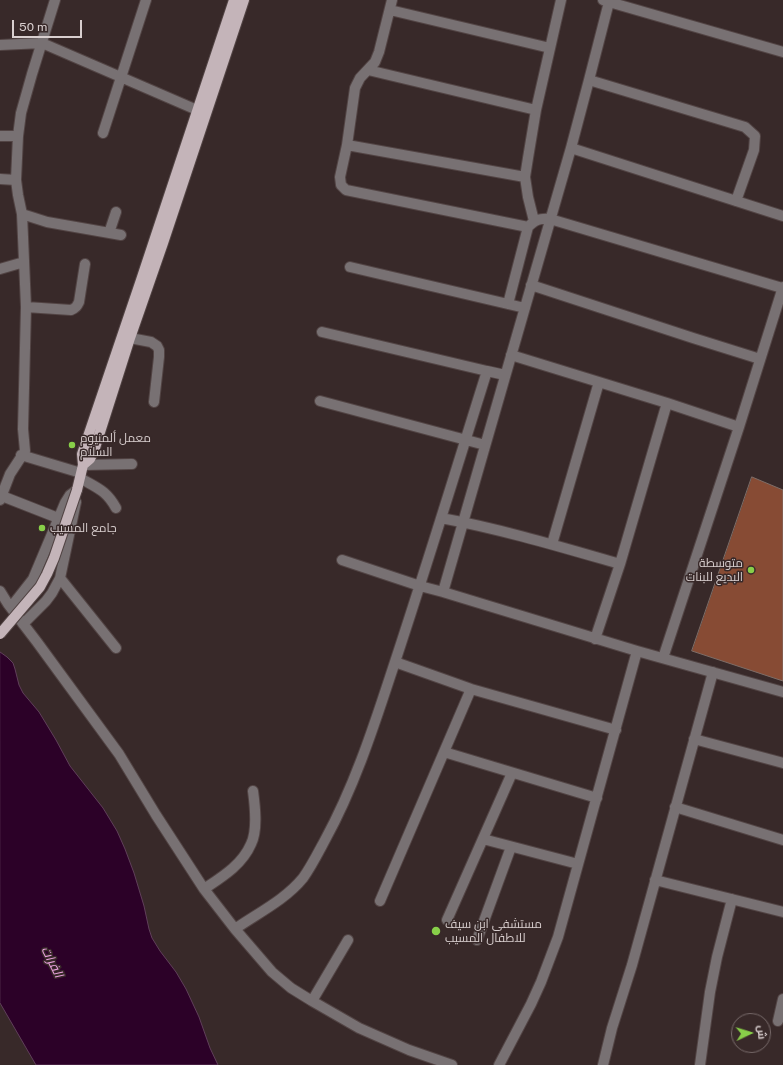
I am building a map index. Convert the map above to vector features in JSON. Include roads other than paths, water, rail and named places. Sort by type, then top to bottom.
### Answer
[{"type":"main road","points":[[0,634],[40,587],[54,558],[77,490],[81,472],[82,454],[234,0]]},
{"type":"main road","points":[[81,472],[92,455],[244,0]]},
{"type":"street","points":[[55,0],[21,113],[18,136],[16,180],[22,214],[26,307],[23,429],[25,451],[10,474],[1,498],[58,518]]},
{"type":"street","points":[[103,133],[146,0]]},
{"type":"street","points":[[508,304],[531,224],[525,177],[536,110],[562,0]]},
{"type":"street","points":[[443,592],[571,148],[589,80],[606,1],[783,52]]},
{"type":"street","points":[[550,48],[391,5],[375,62],[360,78],[355,88],[347,145],[340,177],[341,185],[346,190],[531,224],[542,218],[783,288],[780,306],[760,359],[663,658]]},
{"type":"street","points":[[0,46],[42,43],[197,110]]},
{"type":"street","points":[[368,70],[536,110]]},
{"type":"street","points":[[589,80],[745,127],[755,136],[754,150],[736,201]]},
{"type":"street","points":[[0,136],[18,136]]},
{"type":"street","points":[[347,145],[525,177]]},
{"type":"street","points":[[571,148],[783,216]]},
{"type":"street","points":[[0,179],[16,180]]},
{"type":"street","points":[[109,233],[116,212]]},
{"type":"street","points":[[22,214],[47,222],[121,235]]},
{"type":"street","points":[[0,269],[24,262]]},
{"type":"street","points":[[26,307],[71,310],[75,308],[79,302],[84,264]]},
{"type":"street","points":[[350,267],[525,308]]},
{"type":"street","points":[[531,285],[760,359]]},
{"type":"street","points":[[322,332],[505,375]]},
{"type":"street","points":[[130,338],[151,342],[157,346],[159,350],[154,402]]},
{"type":"street","points":[[511,355],[668,403],[739,427]]},
{"type":"street","points":[[235,929],[286,896],[297,885],[318,853],[335,822],[352,783],[374,725],[420,586],[487,371]]},
{"type":"street","points":[[552,544],[599,382]]},
{"type":"street","points":[[320,401],[485,445]]},
{"type":"street","points":[[595,638],[620,564],[668,403]]},
{"type":"street","points":[[22,455],[81,472],[104,491],[116,508]]},
{"type":"street","points":[[81,472],[132,464]]},
{"type":"street","points":[[11,607],[33,579],[67,498],[77,490]]},
{"type":"street","points":[[23,624],[46,601],[60,578],[76,504],[77,490]]},
{"type":"street","points":[[441,518],[552,544],[620,564]]},
{"type":"street","points":[[342,560],[420,586],[637,651],[783,692]]},
{"type":"street","points":[[60,578],[116,648]]},
{"type":"street","points":[[0,591],[119,754],[204,889],[235,929],[272,972],[291,988],[359,1028],[409,1050],[452,1065]]},
{"type":"street","points":[[500,1065],[531,1004],[558,937],[637,651]]},
{"type":"street","points":[[395,662],[471,689],[616,730]]},
{"type":"street","points":[[603,1065],[612,1028],[632,965],[713,672]]},
{"type":"street","points":[[380,900],[471,689]]},
{"type":"street","points":[[694,740],[783,763]]},
{"type":"street","points":[[444,752],[597,798]]},
{"type":"street","points":[[447,920],[512,773]]},
{"type":"street","points":[[204,889],[230,872],[244,856],[252,843],[255,814],[253,791]]},
{"type":"street","points":[[675,807],[783,840]]},
{"type":"street","points":[[483,839],[578,864]]},
{"type":"street","points":[[477,940],[511,846]]},
{"type":"street","points":[[655,880],[783,912]]},
{"type":"street","points":[[700,1065],[710,992],[732,899]]},
{"type":"street","points":[[312,1001],[348,940]]},
{"type":"street","points":[[778,1021],[783,1000]]},
{"type":"water","name":"الفرات","points":[[0,652],[13,663],[19,685],[23,693],[39,712],[70,766],[103,808],[117,831],[134,873],[152,938],[186,989],[218,1065],[36,1065],[0,1003]]},
{"type":"place","name":"معمل ألمنيوم السلام","points":[[72,445]]},
{"type":"place","name":"جامع المسيب","points":[[42,528]]},
{"type":"place","name":"متوسطة البديع للبنات","points":[[751,570]]},
{"type":"place","name":"مستشفى ابن سيف للاطفال المسيب","points":[[436,931]]}]
